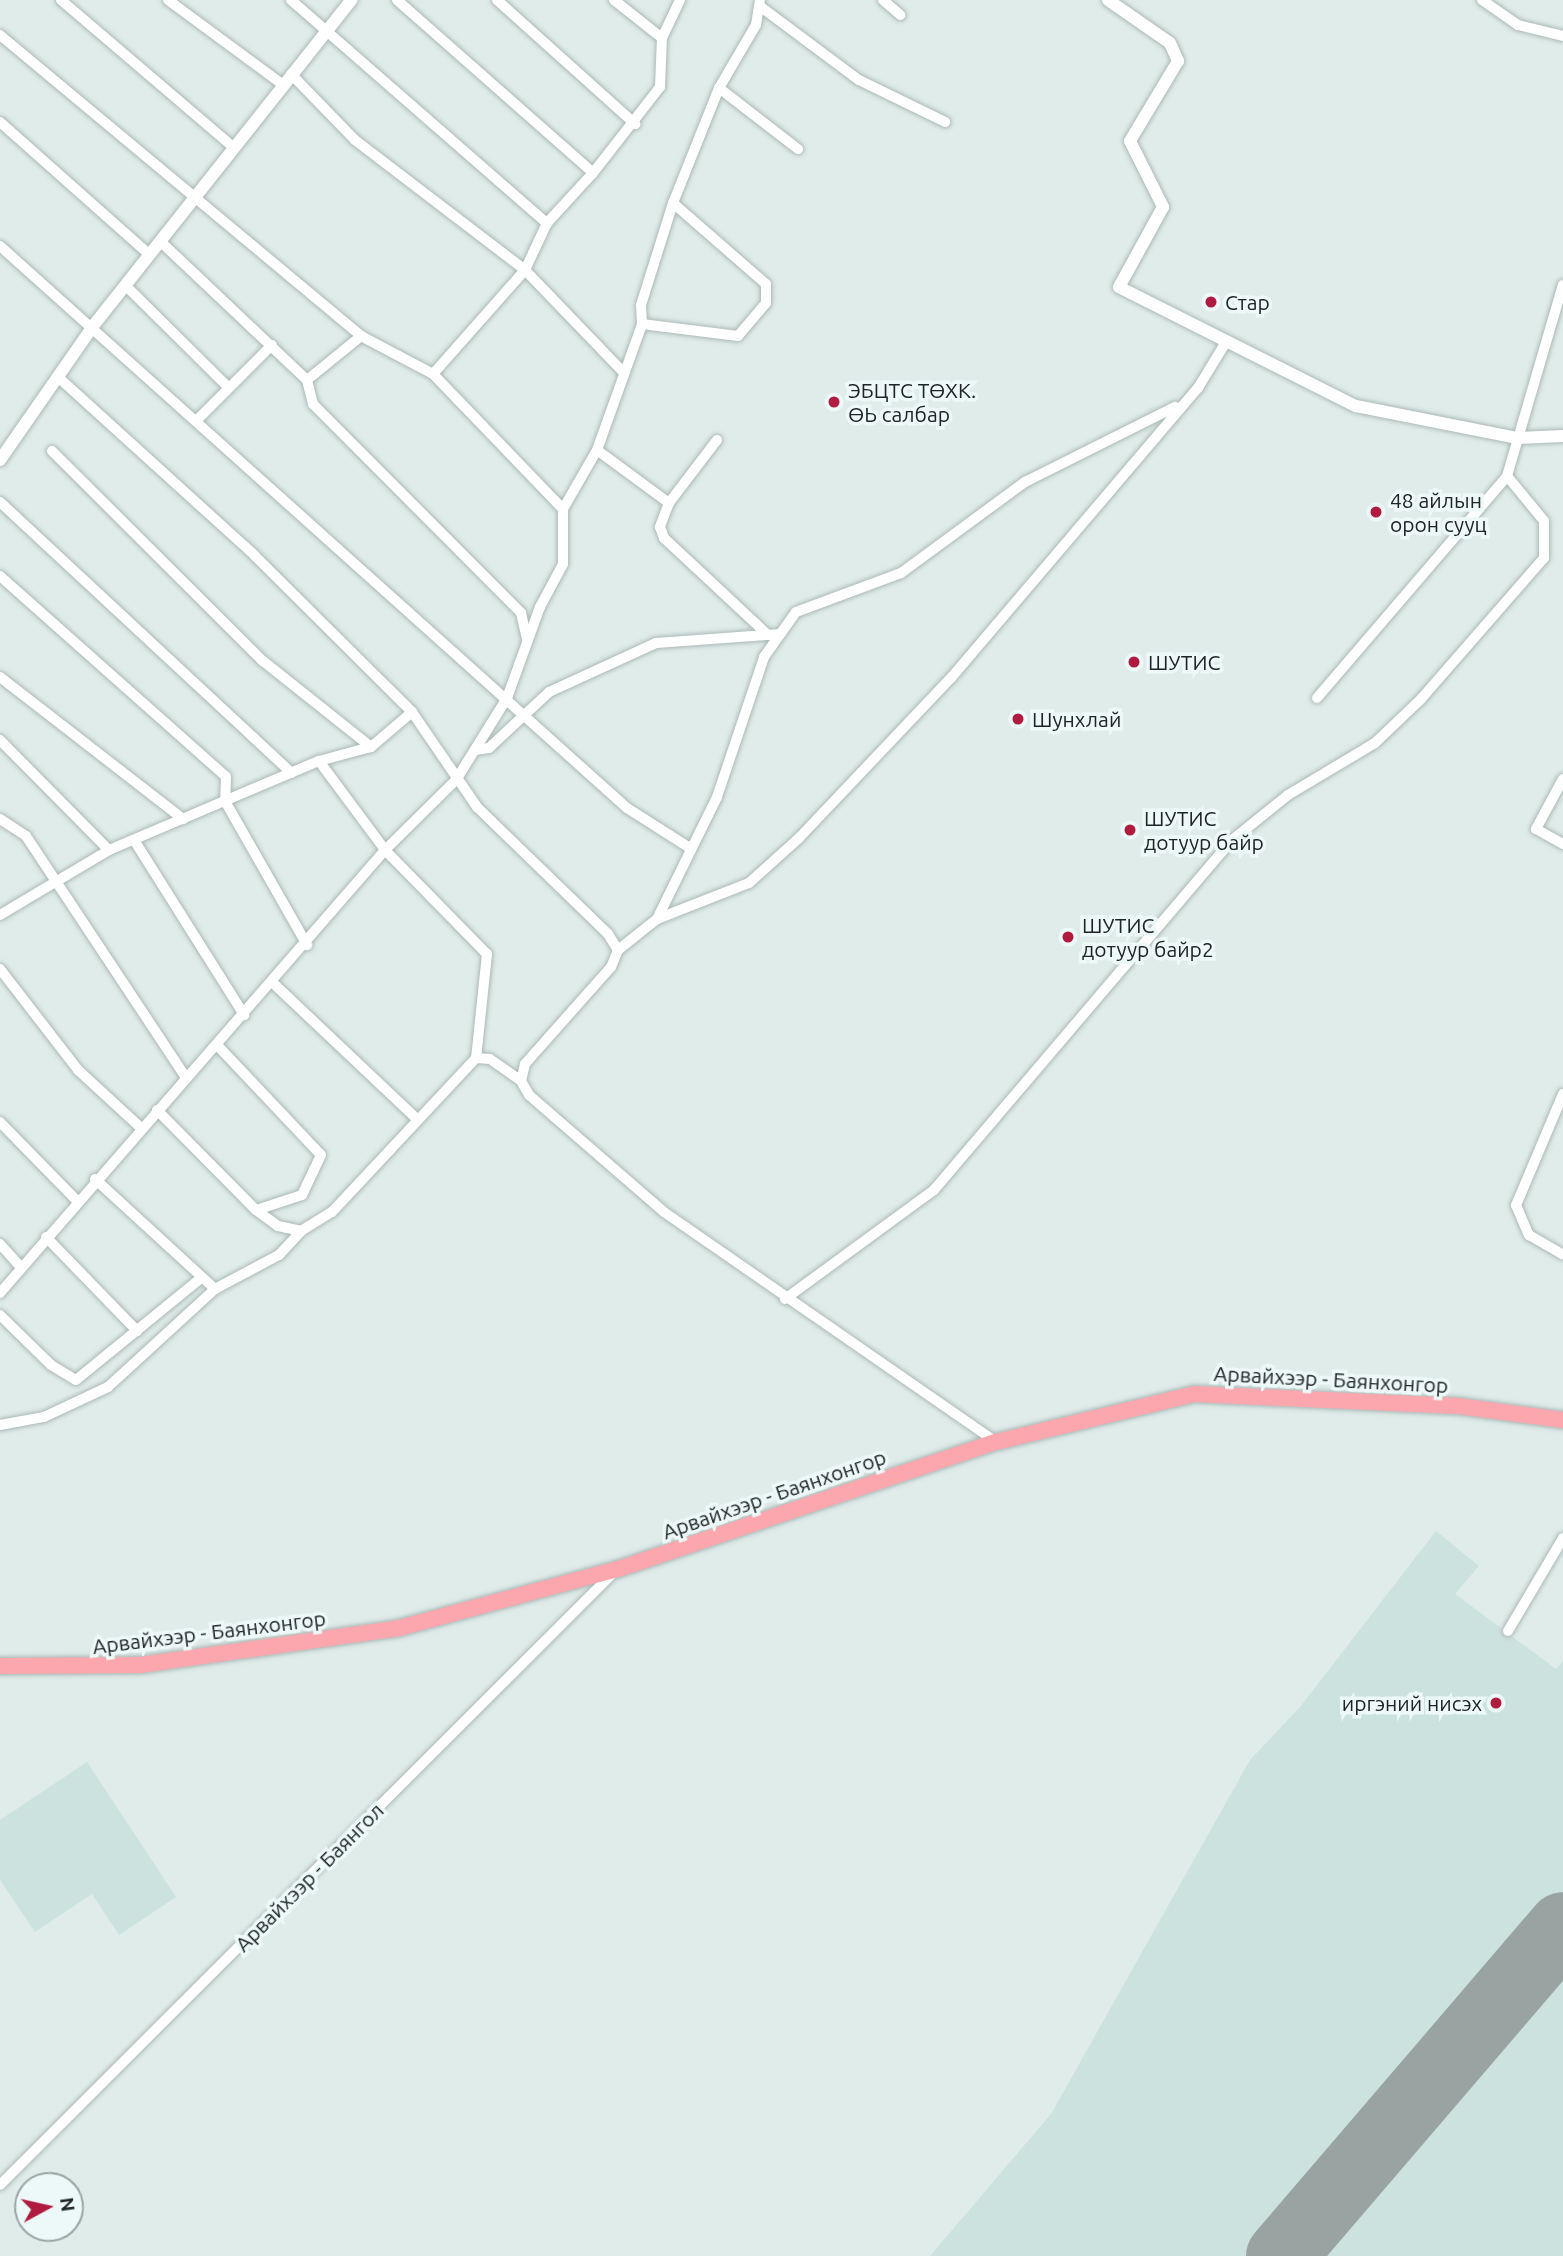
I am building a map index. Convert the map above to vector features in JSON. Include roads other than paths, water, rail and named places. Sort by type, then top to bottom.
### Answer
[{"type":"highway","name":"Арвайхээр - Баянхонгор","points":[[0,1666],[140,1665],[260,1652],[399,1628],[618,1569],[996,1442],[1194,1394],[1356,1399],[1563,1420]]},
{"type":"street","points":[[61,0],[233,147]]},
{"type":"street","points":[[168,0],[282,84]]},
{"type":"street","points":[[291,0],[328,29],[547,223]]},
{"type":"street","points":[[1,455],[90,329],[351,0]]},
{"type":"street","points":[[397,0],[593,173]]},
{"type":"street","points":[[497,0],[635,124]]},
{"type":"street","points":[[614,0],[662,38]]},
{"type":"street","points":[[433,374],[525,270],[547,223],[635,124],[660,87],[662,38],[680,0]]},
{"type":"street","points":[[883,0],[900,15]]},
{"type":"street","points":[[1108,0],[1170,43],[1178,61],[1130,141],[1163,207],[1118,286],[1356,406],[1517,438],[1563,436]]},
{"type":"street","points":[[1482,0],[1518,25],[1563,36]]},
{"type":"street","points":[[0,1293],[76,1200],[307,945],[385,850],[456,780],[507,698],[527,640],[563,564],[564,509],[597,450],[642,324],[641,305],[673,203],[719,88],[760,3],[859,80],[945,122]]},
{"type":"street","points":[[0,35],[361,335],[433,374],[564,509]]},
{"type":"street","points":[[291,74],[355,140],[525,270],[623,372]]},
{"type":"street","points":[[719,88],[798,149]]},
{"type":"street","points":[[0,122],[150,255]]},
{"type":"street","points":[[642,324],[738,336],[766,303],[766,284],[673,203]]},
{"type":"street","points":[[161,242],[307,380],[313,404],[521,613],[527,640]]},
{"type":"street","points":[[0,246],[627,808],[690,848]]},
{"type":"street","points":[[125,285],[229,388]]},
{"type":"street","points":[[1317,698],[1507,476],[1563,285]]},
{"type":"street","points":[[307,380],[361,335]]},
{"type":"street","points":[[521,1081],[526,1064],[618,950],[657,919],[749,883],[799,838],[951,678],[1177,406],[1198,388],[1226,342]]},
{"type":"street","points":[[197,420],[272,345]]},
{"type":"street","points":[[58,377],[254,555],[412,712],[456,780],[618,950]]},
{"type":"street","points":[[657,919],[717,797],[764,657],[796,612],[901,573],[1025,482],[1177,406]]},
{"type":"street","points":[[717,440],[668,503],[660,527],[664,538],[768,635]]},
{"type":"street","points":[[597,450],[668,503]]},
{"type":"street","points":[[52,451],[263,661],[371,747]]},
{"type":"street","points":[[785,1299],[934,1190],[1231,841],[1287,795],[1375,743],[1430,689],[1544,558],[1544,521],[1507,476]]},
{"type":"street","points":[[0,502],[292,773]]},
{"type":"street","points":[[0,576],[226,778],[225,801],[307,945]]},
{"type":"street","points":[[475,750],[489,748],[523,713],[549,692],[656,643],[780,634]]},
{"type":"street","points":[[0,677],[183,819]]},
{"type":"street","points":[[0,915],[59,884],[109,850],[319,761],[371,747],[412,712]]},
{"type":"street","points":[[0,740],[109,850]]},
{"type":"street","points":[[0,1425],[44,1417],[108,1387],[215,1289],[279,1255],[301,1231],[332,1212],[476,1058],[487,954],[385,850],[319,761]]},
{"type":"street","points":[[1563,779],[1536,829],[1563,844]]},
{"type":"street","points":[[0,819],[26,836],[186,1078]]},
{"type":"street","points":[[134,840],[244,1015]]},
{"type":"street","points":[[0,969],[78,1070],[141,1128]]},
{"type":"street","points":[[273,983],[418,1120]]},
{"type":"street","points":[[217,1045],[321,1156],[302,1195],[256,1210]]},
{"type":"street","points":[[476,1058],[490,1059],[521,1081],[529,1095],[664,1212],[785,1299],[996,1442]]},
{"type":"street","points":[[1563,1094],[1516,1205],[1530,1235],[1563,1255]]},
{"type":"street","points":[[156,1110],[256,1210],[278,1226],[301,1231]]},
{"type":"street","points":[[0,1122],[76,1200]]},
{"type":"street","points":[[95,1180],[200,1279],[215,1289]]},
{"type":"street","points":[[46,1237],[137,1331]]},
{"type":"street","points":[[0,1244],[21,1267]]},
{"type":"street","points":[[0,1315],[51,1365],[76,1380],[200,1279]]},
{"type":"street","points":[[1508,1631],[1563,1538]]},
{"type":"street","name":"Арвайхээр - Баянгол","points":[[0,2185],[618,1569]]},
{"type":"place","name":"Стар","points":[[1211,302]]},
{"type":"place","name":"ЭБЦТС ТӨХК. ӨЬ салбар","points":[[834,402]]},
{"type":"place","name":"48 айлын орон сууц","points":[[1376,512]]},
{"type":"place","name":"ШУТИС","points":[[1134,662]]},
{"type":"place","name":"Шунхлай","points":[[1018,719]]},
{"type":"place","name":"ШУТИС дотуур байр","points":[[1130,830]]},
{"type":"place","name":"ШУТИС дотуур байр2","points":[[1068,937]]},
{"type":"place","name":"иргэний нисэх","points":[[1496,1703]]}]
